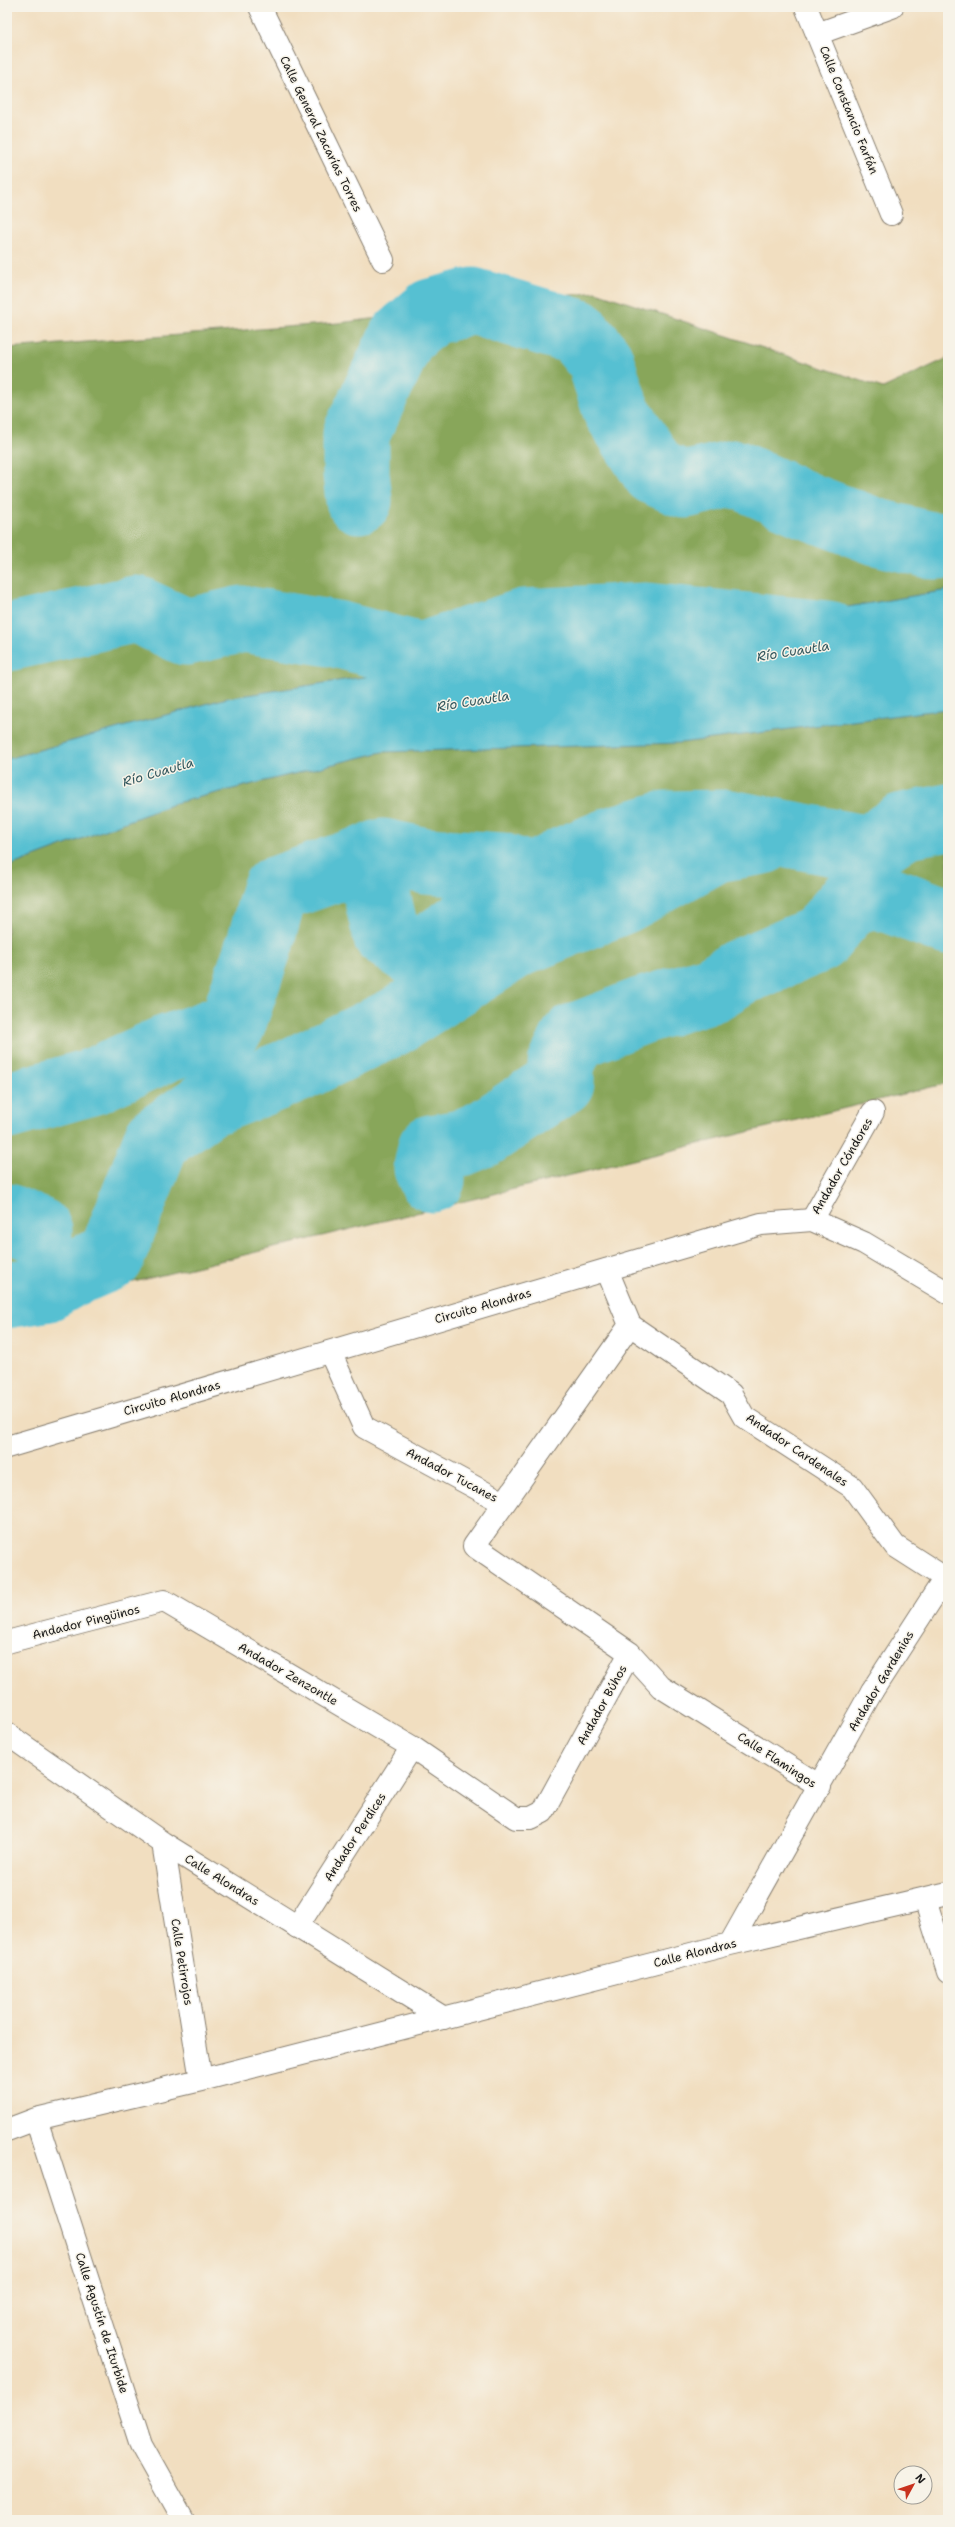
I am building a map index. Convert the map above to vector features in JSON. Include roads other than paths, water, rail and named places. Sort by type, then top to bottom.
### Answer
[{"type":"street","name":"Calle General Zacarías Torres","points":[[260,7],[383,260]]},
{"type":"street","name":"Calle Constancio Farfán","points":[[806,7],[891,214]]},
{"type":"street","points":[[817,34],[892,7]]},
{"type":"street","name":"Andador Cóndores","points":[[812,1220],[873,1112]]},
{"type":"street","name":"Circuito Alondras","points":[[7,1447],[761,1224],[812,1220],[864,1243],[948,1293]]},
{"type":"street","points":[[607,1270],[630,1325]]},
{"type":"street","name":"Andador Tucanes","points":[[330,1352],[364,1427],[504,1503],[630,1325]]},
{"type":"street","name":"Andador Cardenales","points":[[630,1325],[731,1394],[744,1417],[852,1487],[895,1546],[946,1579]]},
{"type":"street","name":"Andador Búhos","points":[[412,1747],[516,1818],[531,1818],[543,1812],[630,1653],[474,1546],[504,1503]]},
{"type":"street","name":"Andador Gardenias","points":[[820,1786],[872,1691],[946,1579]]},
{"type":"street","name":"Andador Pingüinos","points":[[7,1642],[164,1601]]},
{"type":"street","name":"Andador Zenzontle","points":[[164,1601],[412,1747]]},
{"type":"street","name":"Calle Flamingos","points":[[630,1653],[660,1687],[820,1786],[730,1944]]},
{"type":"street","name":"Calle Alondras","points":[[7,1734],[163,1844],[444,2018]]},
{"type":"street","name":"Andador Perdices","points":[[297,1927],[412,1747]]},
{"type":"street","name":"Calle Petirrojos","points":[[163,1844],[201,2080]]},
{"type":"street","name":"Calle Alondras","points":[[7,2130],[36,2119],[201,2080],[730,1944],[948,1893]]},
{"type":"street","points":[[925,1899],[948,1972]]},
{"type":"street","name":"Calle Agustín de Iturbide","points":[[36,2119],[141,2445],[183,2520]]},
{"type":"water","name":"Río Cuautla","points":[[948,590],[947,709],[680,743],[382,752],[176,803],[7,867],[7,759],[227,698],[455,663],[700,632]]},
{"type":"waterway","points":[[359,500],[356,474],[356,434],[402,337],[431,312],[473,301],[577,332],[600,360],[616,410],[655,472],[685,485],[734,473],[808,506],[877,532],[934,546],[948,545]]},
{"type":"waterway","name":"Río Cuautla","points":[[7,638],[136,609],[186,632],[243,619],[336,634],[420,656],[524,622],[646,616],[828,634]]},
{"type":"waterway","points":[[7,1106],[94,1081],[165,1049],[232,1025],[260,943],[275,890],[383,852],[426,861],[501,866],[532,877],[564,860],[615,839],[666,824],[729,823],[869,849],[903,826],[948,817]]},
{"type":"waterway","points":[[7,1295],[45,1289],[69,1275],[111,1257],[157,1139],[207,1104],[295,1070],[396,1021],[517,944],[624,900],[716,849],[763,841]]},
{"type":"waterway","points":[[352,863],[375,887],[386,934],[417,956],[472,918],[510,888],[562,874]]},
{"type":"waterway","points":[[432,1179],[427,1168],[431,1148],[461,1143],[485,1133],[561,1082],[561,1064],[574,1037],[641,1011],[712,989],[738,973],[819,939],[851,901],[877,895],[948,922]]},
{"type":"waterway","points":[[7,1217],[39,1231]]}]
